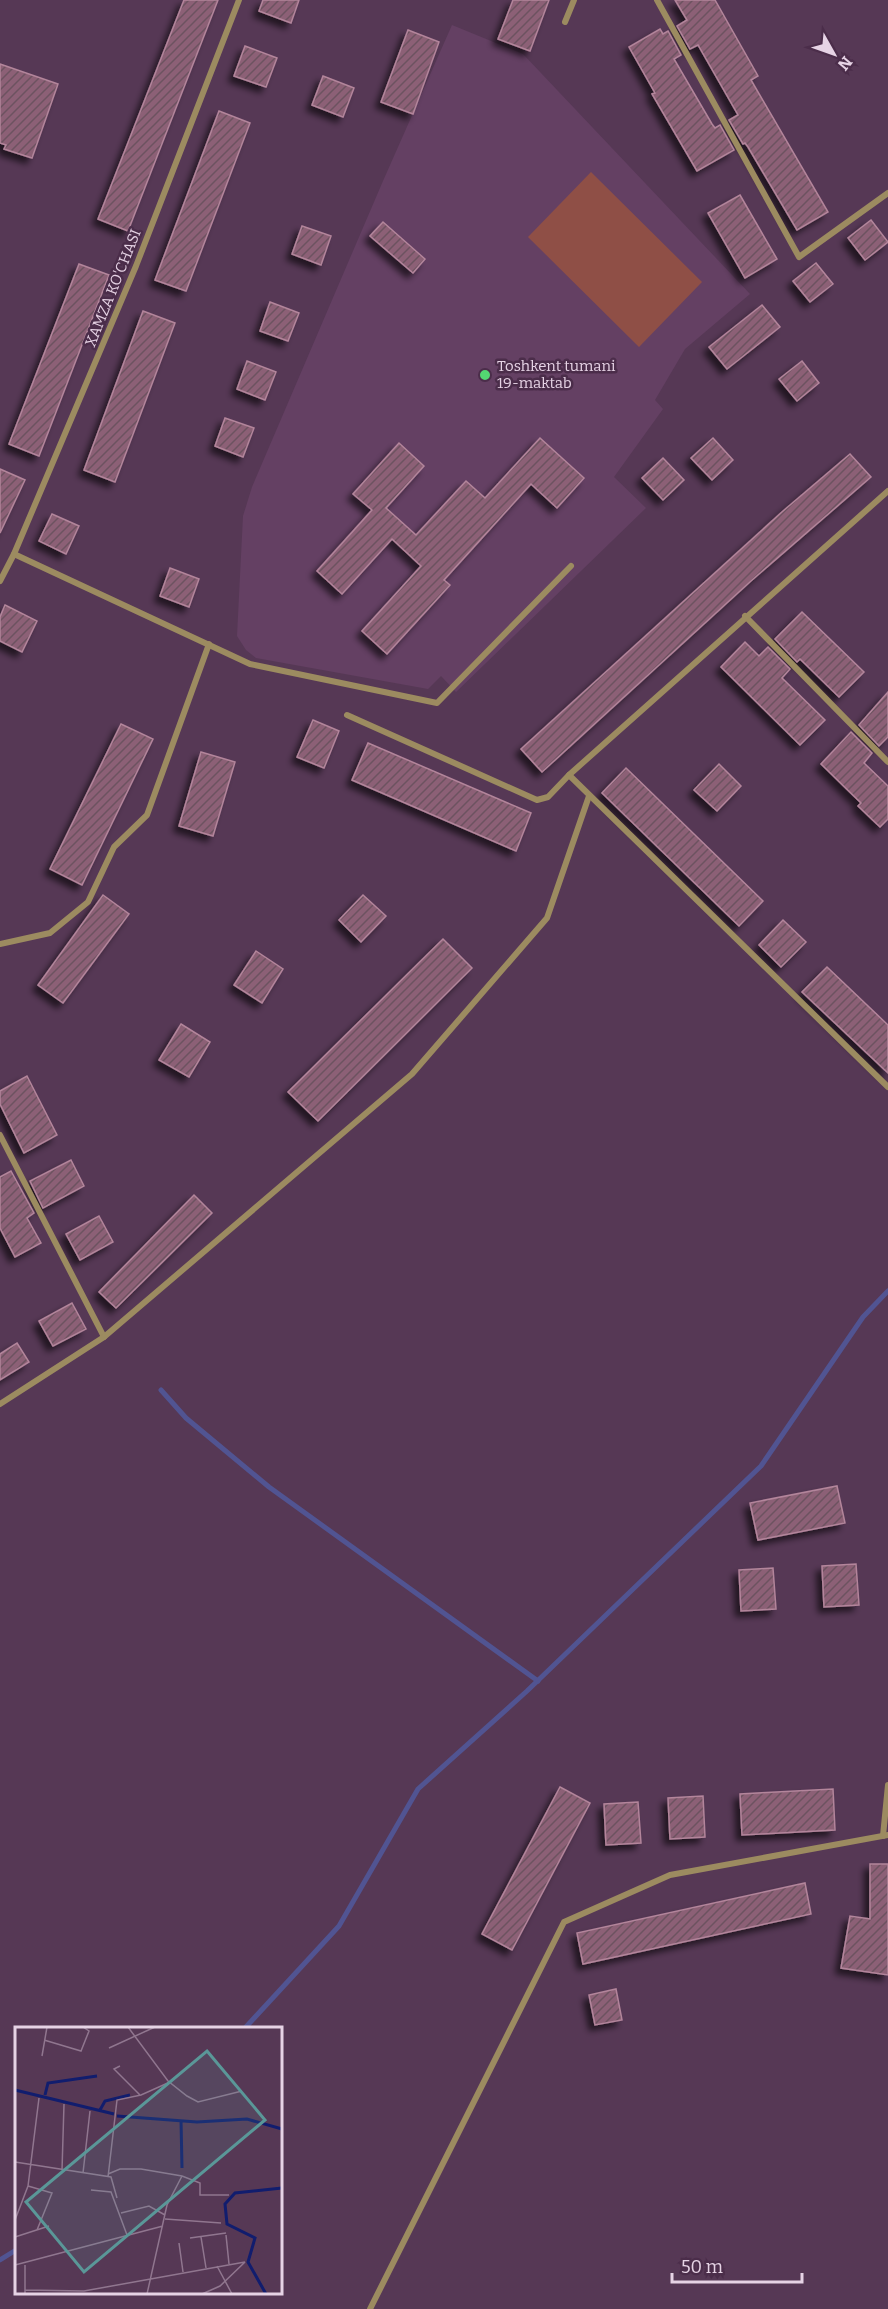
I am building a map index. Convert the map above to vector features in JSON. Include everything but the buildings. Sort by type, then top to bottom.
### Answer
[{"type":"street","name":"XAMZA KO'CHASI","points":[[0,581],[14,554],[136,266],[238,0]]},
{"type":"street","points":[[565,22],[574,0]]},
{"type":"street","points":[[657,0],[799,257],[888,193]]},
{"type":"street","points":[[347,715],[537,800],[548,797],[569,775],[888,491]]},
{"type":"street","points":[[14,554],[250,664],[437,703],[571,566]]},
{"type":"street","points":[[746,616],[888,762]]},
{"type":"street","points":[[0,944],[50,933],[88,902],[114,847],[147,815],[209,644]]},
{"type":"street","points":[[569,775],[888,1087]]},
{"type":"street","points":[[0,1404],[104,1337],[412,1074],[547,918],[590,796]]},
{"type":"street","points":[[0,1135],[104,1337]]},
{"type":"street","points":[[370,2309],[564,1922],[670,1875],[885,1835],[888,1785]]},
{"type":"shaded area","name":"Toshkent tumani 19-maktab","points":[[452,25],[523,54],[750,294],[685,349],[655,400],[663,409],[614,477],[646,508],[456,692],[441,676],[428,689],[256,658],[246,650],[237,636],[243,516],[252,487]]},
{"type":"shaded area","points":[[591,172],[702,282],[639,347],[528,237]]},
{"type":"waterway","points":[[246,2027],[339,1926],[418,1789],[527,1691],[761,1466],[863,1317],[888,1291]]},
{"type":"waterway","points":[[161,1390],[186,1418],[269,1487],[538,1681]]},
{"type":"waterway","points":[[0,2260],[15,2251]]},
{"type":"place","name":"Toshkent tumani 19-maktab","points":[[485,375]]}]
